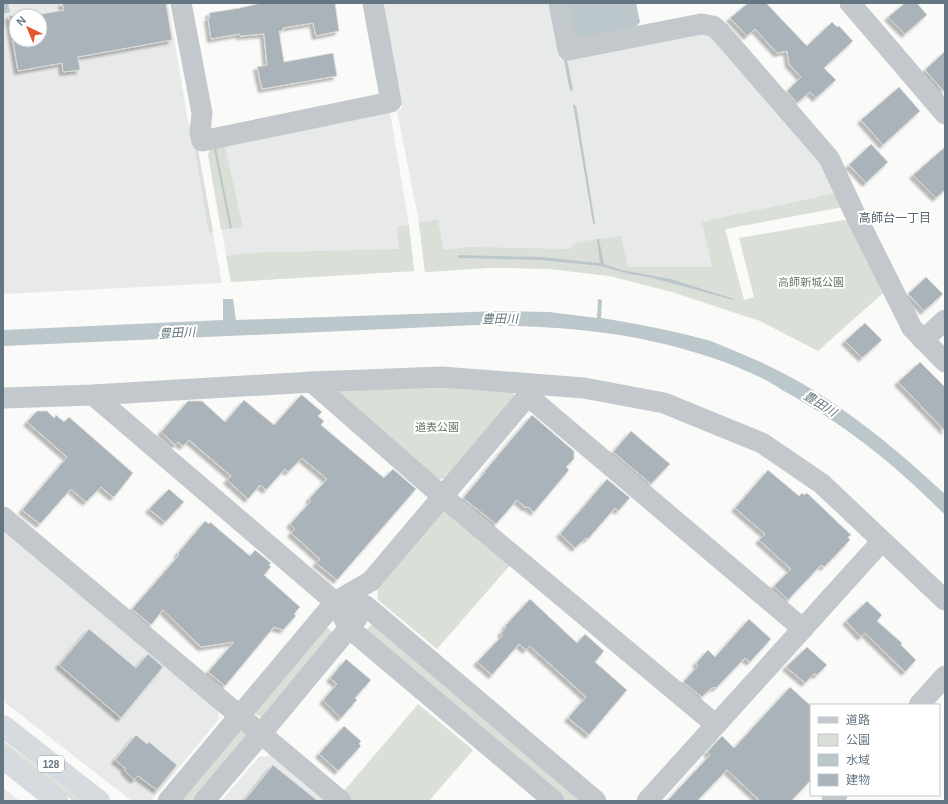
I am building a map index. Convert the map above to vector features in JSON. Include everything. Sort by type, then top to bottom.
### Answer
[{"type":"highway","name":"128","points":[[3,726],[99,801]]},
{"type":"highway","name":"128","points":[[3,758],[57,801]]},
{"type":"street","points":[[181,3],[202,113],[200,132],[202,141],[391,102],[373,3]]},
{"type":"street","points":[[559,3],[568,50],[701,24],[713,26],[720,32],[829,158],[854,212],[912,328],[945,362]]},
{"type":"street","points":[[850,3],[945,114]]},
{"type":"street","points":[[923,340],[945,320]]},
{"type":"street","points":[[3,398],[93,395],[312,382],[442,377],[533,391],[584,388],[664,403],[762,443],[822,484],[945,600]]},
{"type":"street","points":[[312,382],[442,496],[716,725]]},
{"type":"street","points":[[168,801],[335,602],[371,581],[533,391]]},
{"type":"street","points":[[533,391],[803,629]]},
{"type":"street","points":[[93,395],[335,602],[348,628],[554,801]]},
{"type":"street","points":[[3,517],[341,801]]},
{"type":"street","points":[[647,801],[882,541]]},
{"type":"street","points":[[204,801],[366,606],[371,581]]},
{"type":"street","points":[[335,602],[366,606],[596,801]]},
{"type":"street","points":[[920,704],[945,676]]},
{"type":"shaded area","points":[[3,3],[168,3],[189,126],[194,126],[222,283],[3,294]]},
{"type":"shaded area","points":[[384,3],[550,3],[560,59],[702,34],[711,35],[820,160],[843,207],[725,229],[744,300],[710,304],[672,292],[610,276],[550,269],[487,268],[425,272],[419,223],[397,111],[402,108],[394,70]]},
{"type":"shaded area","points":[[390,112],[409,225],[414,271],[231,282],[208,154],[211,149]]},
{"type":"shaded area","points":[[3,527],[217,707],[219,719],[151,801],[132,801],[3,701]]},
{"type":"shaded area","points":[[274,755],[329,801],[221,801],[259,757]]},
{"type":"shaded area","points":[[3,788],[20,801],[3,801]]},
{"type":"green space","points":[[194,145],[197,145],[213,232],[209,233]]},
{"type":"green space","points":[[225,147],[243,227],[221,230],[208,154],[211,149]]},
{"type":"green space","name":"高師新城公園","points":[[836,193],[843,207],[725,229],[744,300],[754,297],[739,238],[844,220],[847,221],[883,293],[818,351],[760,321],[672,292],[610,276],[550,269],[518,268],[487,268],[425,272],[419,223],[438,219],[443,250],[469,247],[569,249],[576,243],[597,239],[601,263],[541,257],[459,255],[457,257],[459,258],[541,260],[600,266],[734,300],[734,298],[671,279],[622,270],[604,264],[599,239],[621,236],[628,267],[712,267],[702,222]]},
{"type":"green space","points":[[409,225],[414,271],[231,282],[226,256],[245,253],[399,249],[397,227]]},
{"type":"green space","name":"道表公園","points":[[441,384],[512,389],[516,400],[450,478],[434,480],[338,397],[341,388]]},
{"type":"green space","points":[[450,510],[512,563],[437,649],[378,600],[377,584],[439,511]]},
{"type":"green space","points":[[372,624],[585,801],[566,801],[367,634],[366,630]]},
{"type":"green space","points":[[324,628],[328,628],[332,633],[261,718],[255,713]]},
{"type":"green space","points":[[418,704],[473,750],[429,801],[353,801],[343,792]]},
{"type":"green space","points":[[237,730],[247,731],[247,737],[194,801],[178,801]]},
{"type":"green space","points":[[3,741],[81,801],[73,801],[3,746]]},
{"type":"water","points":[[3,3],[8,3],[8,13],[3,14]]},
{"type":"water","points":[[569,3],[636,3],[640,22],[635,28],[575,39]]},
{"type":"water","points":[[564,60],[567,60],[573,90],[570,91]]},
{"type":"water","points":[[573,104],[576,106],[594,224],[593,223]]},
{"type":"water","points":[[216,148],[232,228],[230,229],[214,149]]},
{"type":"water","points":[[597,239],[599,239],[604,264],[622,270],[671,279],[735,299],[734,300],[600,266],[541,260],[457,257],[459,255],[541,257],[600,263]]},
{"type":"water","name":"豊田川","points":[[223,299],[233,299],[236,320],[501,311],[549,312],[597,318],[598,299],[602,300],[601,318],[656,328],[711,341],[771,367],[825,397],[874,433],[945,494],[945,515],[908,479],[868,446],[805,403],[768,381],[711,357],[681,348],[637,338],[577,330],[477,325],[3,346],[3,330],[223,320]]},
{"type":"building","points":[[62,3],[166,3],[172,40],[78,57],[80,70],[63,72],[62,63],[18,71],[14,48],[48,48],[48,13],[64,10]]},
{"type":"building","points":[[261,3],[335,3],[339,31],[316,36],[313,23],[283,28],[283,31],[279,31],[284,62],[333,53],[337,76],[262,89],[257,67],[267,65],[264,34],[240,36],[239,34],[211,39],[208,18],[210,17],[209,13]]},
{"type":"building","points":[[748,3],[766,3],[807,46],[832,22],[837,27],[839,26],[853,41],[824,68],[836,80],[816,98],[810,92],[797,103],[787,91],[801,77],[789,64],[787,51],[777,53],[755,29],[747,36],[730,18]]},
{"type":"building","points":[[905,3],[917,3],[927,15],[905,34],[888,17]]},
{"type":"building","points":[[945,51],[945,93],[925,70]]},
{"type":"building","points":[[899,87],[920,111],[883,145],[861,120]]},
{"type":"building","points":[[871,144],[888,162],[866,183],[849,165]]},
{"type":"building","points":[[945,147],[945,190],[936,198],[913,175]]},
{"type":"building","points":[[926,277],[943,294],[924,311],[908,294]]},
{"type":"building","points":[[865,323],[882,340],[862,358],[845,341]]},
{"type":"building","points":[[920,362],[945,387],[945,431],[898,382]]},
{"type":"building","points":[[301,395],[322,412],[318,416],[324,421],[321,425],[384,478],[393,469],[416,489],[337,580],[316,563],[320,559],[291,533],[295,529],[290,524],[311,501],[309,499],[327,479],[302,458],[288,472],[285,469],[266,490],[260,485],[248,499],[227,480],[231,476],[189,440],[183,446],[178,442],[175,445],[161,432],[188,401],[202,401],[225,422],[244,400],[274,425]]},
{"type":"building","points":[[37,411],[47,411],[54,418],[56,415],[64,422],[69,417],[133,473],[115,496],[113,497],[101,487],[86,502],[71,489],[40,524],[22,510],[67,457],[27,422]]},
{"type":"building","points":[[532,415],[574,451],[574,459],[566,467],[569,470],[534,512],[517,500],[496,524],[463,498]]},
{"type":"building","points":[[631,431],[670,464],[651,484],[613,452]]},
{"type":"building","points":[[768,470],[799,496],[802,493],[804,495],[807,493],[851,535],[848,537],[850,540],[834,557],[824,567],[821,565],[788,600],[774,586],[791,569],[759,540],[765,534],[735,508]]},
{"type":"building","points":[[607,479],[630,498],[618,511],[615,508],[588,539],[586,538],[575,548],[560,534]]},
{"type":"building","points":[[169,489],[184,502],[165,522],[149,509]]},
{"type":"building","points":[[205,521],[209,524],[210,522],[250,556],[255,550],[271,563],[269,565],[271,567],[264,575],[300,607],[294,614],[296,616],[283,630],[274,627],[225,686],[208,672],[234,642],[201,647],[163,610],[151,625],[132,609],[179,555],[178,553]]},
{"type":"building","points":[[530,599],[577,643],[585,634],[604,651],[595,662],[627,690],[589,735],[568,718],[586,697],[530,646],[526,650],[519,644],[492,675],[477,662],[503,635],[501,633],[506,627],[505,626]]},
{"type":"building","points":[[867,601],[882,615],[877,621],[902,643],[901,645],[916,660],[905,672],[865,633],[861,637],[846,621]]},
{"type":"building","points":[[749,619],[771,639],[750,662],[745,658],[716,688],[714,687],[702,697],[683,682],[698,666],[696,663],[708,650],[715,657]]},
{"type":"building","points":[[89,629],[136,668],[148,654],[163,667],[121,718],[59,665]]},
{"type":"building","points":[[807,647],[827,665],[817,675],[814,674],[805,683],[786,667]]},
{"type":"building","points":[[346,659],[371,680],[355,698],[357,700],[341,718],[323,700],[337,684],[330,678]]},
{"type":"building","points":[[790,687],[810,705],[810,781],[791,801],[760,801],[727,770],[697,801],[667,801],[710,755],[707,752],[722,736],[734,748]]},
{"type":"building","points":[[344,726],[361,741],[359,744],[361,746],[338,771],[319,754]]},
{"type":"building","points":[[136,735],[147,744],[149,742],[177,765],[157,790],[138,776],[134,780],[125,771],[125,768],[115,760]]},
{"type":"building","points":[[273,765],[318,801],[244,801]]},
{"type":"district","name":"高師台一丁目","points":[[895,218]]}]
